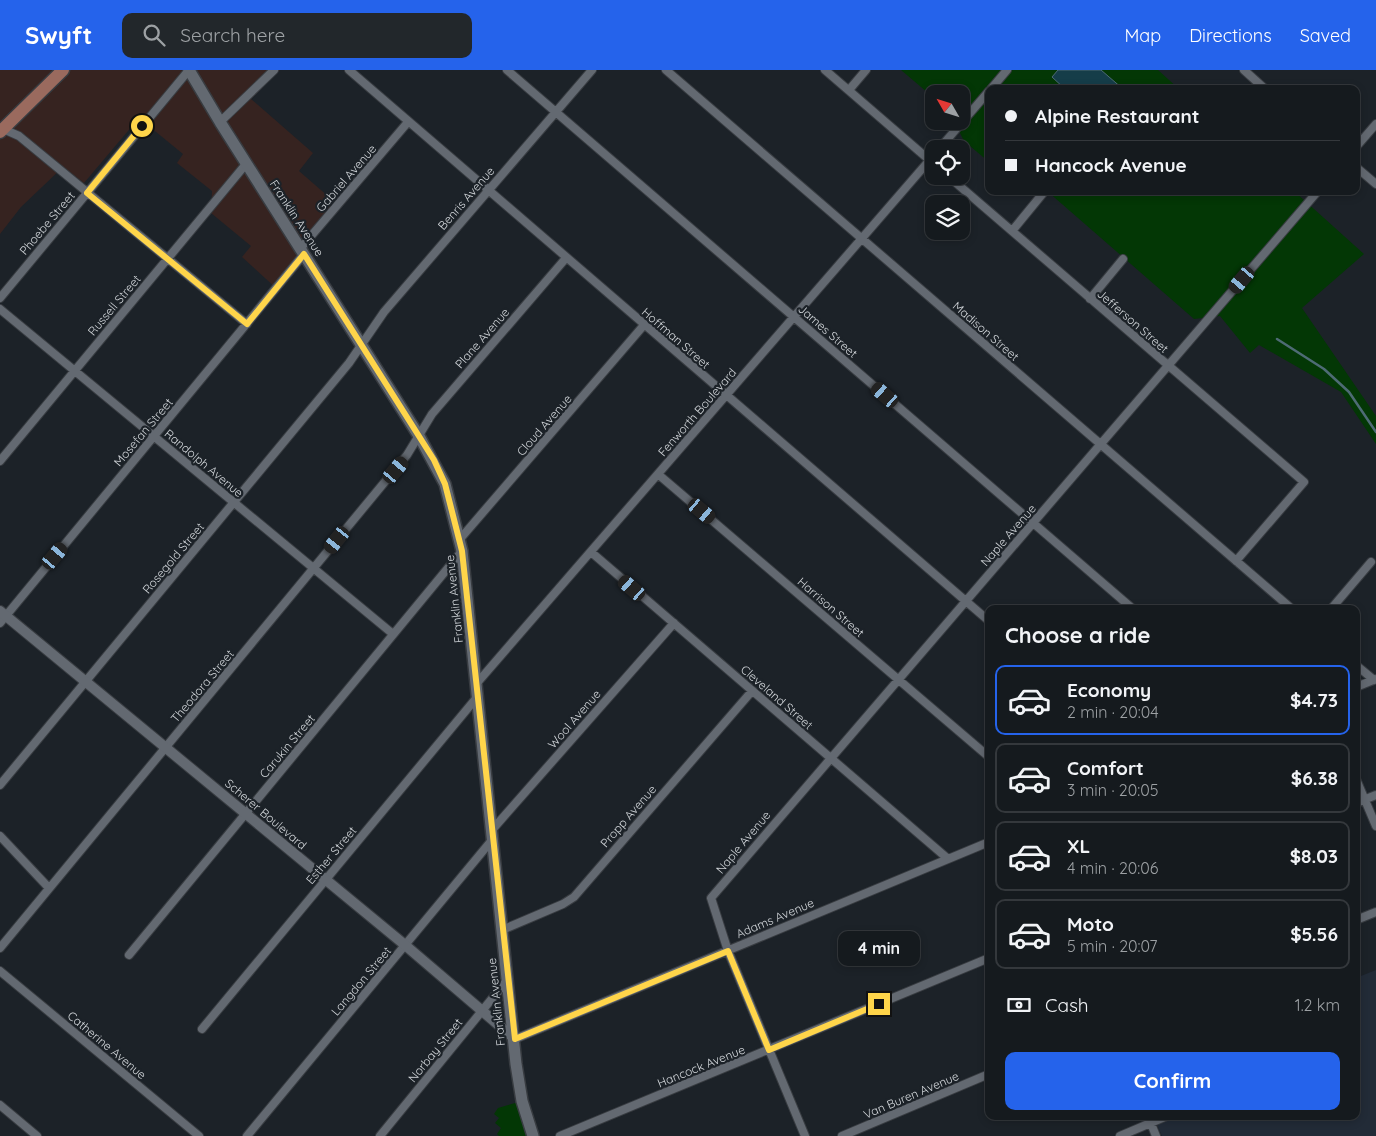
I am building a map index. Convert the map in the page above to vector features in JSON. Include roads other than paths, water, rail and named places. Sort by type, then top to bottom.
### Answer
[{"type":"main road","points":[[1,130],[63,70]]},
{"type":"main road","name":"Franklin Avenue","points":[[189,70],[246,164],[419,436],[445,484],[461,545],[515,1039],[516,1064],[522,1101],[533,1136]]},
{"type":"street","name":"Phoebe Street","points":[[0,298],[189,70]]},
{"type":"street","points":[[220,122],[274,70]]},
{"type":"street","name":"Hoffman Street","points":[[349,70],[985,618]]},
{"type":"street","name":"James Street","points":[[507,70],[1129,605]]},
{"type":"street","name":"Benris Avenue","points":[[361,344],[384,312],[592,70]]},
{"type":"street","name":"Madison Street","points":[[666,70],[1287,605]]},
{"type":"street","points":[[825,70],[925,154]]},
{"type":"street","points":[[849,90],[866,70]]},
{"type":"street","points":[[994,85],[1007,70]]},
{"type":"street","points":[[1244,70],[1261,85]]},
{"type":"street","points":[[947,140],[985,96]]},
{"type":"street","name":"Gabriel Avenue","points":[[302,252],[408,122]]},
{"type":"street","points":[[1360,143],[1376,124]]},
{"type":"street","points":[[1,130],[19,136],[247,324]]},
{"type":"street","name":"Russell Street","points":[[0,461],[246,164]]},
{"type":"street","name":"Fenworth Boulevard","points":[[477,683],[925,168]]},
{"type":"street","points":[[1360,170],[1376,184]]},
{"type":"street","name":"Jefferson Street","points":[[958,185],[1304,482],[1236,561]]},
{"type":"street","points":[[1012,231],[1042,195]]},
{"type":"street","name":"Naple Avenue","points":[[728,951],[711,904],[711,898],[714,894],[1315,195]]},
{"type":"street","name":"Mosefan Street","points":[[2,616],[247,324],[302,252]]},
{"type":"street","name":"Plane Avenue","points":[[419,436],[432,414],[566,258]]},
{"type":"street","points":[[1090,298],[1123,259]]},
{"type":"street","name":"Randolph Avenue","points":[[0,309],[393,634]]},
{"type":"street","name":"Cloud Avenue","points":[[461,545],[644,325]]},
{"type":"street","name":"Rosegold Street","points":[[0,785],[349,363],[361,344]]},
{"type":"street","name":"Theodora Street","points":[[0,948],[407,455],[419,436]]},
{"type":"street","name":"Harrison Street","points":[[659,474],[985,754]]},
{"type":"street","name":"Carukin Street","points":[[129,955],[393,634],[461,545]]},
{"type":"street","name":"Cleveland Street","points":[[592,552],[948,858]]},
{"type":"street","points":[[1335,605],[1371,562]]},
{"type":"street","name":"Scherer Boulevard","points":[[2,616],[86,682],[245,813],[515,1039]]},
{"type":"street","name":"Wool Avenue","points":[[492,835],[674,623]]},
{"type":"street","points":[[1360,668],[1375,679]]},
{"type":"street","points":[[1360,685],[1375,679]]},
{"type":"street","name":"Propp Avenue","points":[[502,930],[563,904],[574,897],[752,691]]},
{"type":"street","name":"Esther Street","points":[[202,1029],[478,696]]},
{"type":"street","points":[[1360,788],[1376,826]]},
{"type":"street","points":[[1360,802],[1376,795]]},
{"type":"street","name":"Langdon Street","points":[[247,1136],[405,945],[492,835]]},
{"type":"street","points":[[0,836],[49,888]]},
{"type":"street","name":"Adams Avenue","points":[[515,1039],[985,844]]},
{"type":"street","points":[[1360,918],[1376,912]]},
{"type":"street","points":[[728,951],[805,1136]]},
{"type":"street","name":"Hancock Avenue","points":[[560,1136],[985,960]]},
{"type":"street","name":"Catherine Avenue","points":[[0,971],[199,1136]]},
{"type":"street","name":"Norbay Street","points":[[380,1136],[508,979]]},
{"type":"street","name":"Van Buren Avenue","points":[[842,1136],[985,1076]]},
{"type":"street","points":[[0,1106],[37,1136]]},
{"type":"street","points":[[1120,1136],[1150,1120],[1156,1136]]},
{"type":"waterway","points":[[1277,339],[1324,369],[1349,392],[1376,432]]}]
